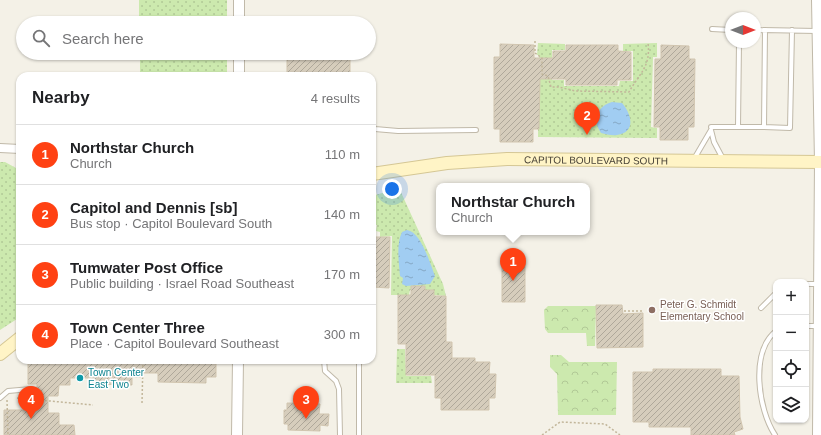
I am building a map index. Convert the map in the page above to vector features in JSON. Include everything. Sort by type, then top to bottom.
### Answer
[{"type":"main road","name":"CAPITOL BOULEVARD SOUTH","points":[[376,173],[447,163],[507,159],[820,162]]},
{"type":"main road","points":[[0,354],[16,341]]},
{"type":"street","points":[[239,0],[239,16]]},
{"type":"street","points":[[817,0],[820,162],[818,326],[820,342],[820,395],[818,435]]},
{"type":"street","points":[[239,60],[239,72]]},
{"type":"street","points":[[0,148],[16,149]]},
{"type":"street","points":[[238,364],[238,435]]},
{"type":"lane","points":[[712,29],[725,30]]},
{"type":"lane","points":[[761,30],[817,31]]},
{"type":"lane","points":[[764,128],[765,30]]},
{"type":"lane","points":[[711,127],[790,128],[792,30]]},
{"type":"lane","points":[[738,127],[739,48]]},
{"type":"lane","points":[[376,129],[398,131],[476,130]]},
{"type":"lane","points":[[693,160],[711,130],[714,142],[724,161]]},
{"type":"lane","points":[[809,284],[819,284]]},
{"type":"lane","points":[[762,308],[773,296]]},
{"type":"lane","points":[[809,326],[818,326]]},
{"type":"lane","points":[[773,334],[769,337],[764,347],[760,381],[762,403],[768,422],[775,435]]},
{"type":"lane","points":[[324,364],[325,371],[336,381],[339,389],[340,435]]},
{"type":"lane","points":[[358,364],[360,434]]},
{"type":"lane","points":[[1,400],[8,391],[31,389]]},
{"type":"path","points":[[535,41],[535,52],[542,58],[542,74],[548,76],[551,87],[559,87],[575,91],[629,92],[641,76],[647,62],[649,53],[648,43]]},
{"type":"path","points":[[624,310],[642,311]]},
{"type":"path","points":[[142,403],[143,364]]},
{"type":"path","points":[[7,397],[8,435]]},
{"type":"path","points":[[15,398],[93,405]]},
{"type":"path","points":[[542,435],[560,422],[604,424],[620,435]]},
{"type":"green space","points":[[139,0],[227,0],[227,16],[139,16]]},
{"type":"green space","points":[[538,43],[565,44],[565,50],[552,50],[552,80],[564,80],[564,86],[619,86],[620,81],[633,81],[633,51],[623,51],[623,44],[657,43],[657,57],[653,57],[651,127],[657,128],[657,138],[538,137]]},
{"type":"green space","points":[[140,60],[227,60],[227,72],[140,72]]},
{"type":"green space","points":[[0,162],[5,162],[16,168],[16,320],[0,330]]},
{"type":"green space","points":[[399,188],[443,284],[446,296],[434,295],[434,290],[410,290],[409,295],[391,295],[392,236],[380,237],[380,232],[376,231],[376,195]]},
{"type":"green space","points":[[548,306],[596,306],[595,346],[587,346],[586,333],[548,333],[545,329],[544,310]]},
{"type":"green space","points":[[397,349],[405,349],[406,376],[431,376],[432,383],[396,383]]},
{"type":"green space","points":[[550,355],[561,355],[569,362],[617,362],[616,415],[558,415],[557,374],[550,367]]},
{"type":"water","points":[[612,102],[622,103],[625,107],[630,117],[630,126],[623,133],[609,135],[601,133],[598,128],[597,119],[600,110]]},
{"type":"water","points":[[407,230],[417,236],[428,256],[435,276],[430,284],[406,286],[402,284],[403,278],[400,276],[398,248],[402,232]]},
{"type":"building","points":[[500,44],[534,45],[534,58],[553,58],[553,51],[566,51],[566,45],[618,45],[618,51],[631,52],[631,80],[617,80],[617,85],[566,85],[566,79],[540,79],[539,129],[533,129],[533,142],[500,142],[500,129],[494,129],[494,57],[500,57]]},
{"type":"building","points":[[661,45],[689,46],[689,59],[695,59],[694,127],[688,127],[688,140],[660,140],[660,127],[654,127],[655,59],[661,59]]},
{"type":"building","points":[[287,60],[350,60],[350,72],[287,72]]},
{"type":"building","points":[[376,237],[390,237],[389,288],[376,287]]},
{"type":"building","points":[[507,254],[519,254],[519,260],[525,260],[525,302],[502,302],[502,260],[507,260]]},
{"type":"building","points":[[411,286],[425,286],[425,290],[434,290],[434,296],[446,296],[446,342],[452,342],[452,358],[475,358],[475,362],[490,362],[489,374],[496,374],[495,398],[489,398],[489,410],[441,410],[441,398],[435,398],[435,375],[406,375],[406,344],[398,344],[398,295],[411,295]]},
{"type":"building","points":[[596,305],[622,305],[623,314],[643,313],[643,347],[597,348]]},
{"type":"building","points":[[28,364],[216,364],[216,377],[206,377],[206,383],[158,382],[158,373],[141,373],[141,377],[132,377],[132,385],[92,384],[92,378],[70,378],[70,385],[59,385],[58,396],[48,396],[48,413],[59,413],[59,425],[74,425],[75,435],[4,435],[4,410],[24,410],[24,402],[37,402],[37,384],[28,384]]},
{"type":"building","points":[[653,369],[721,369],[721,376],[739,376],[740,417],[743,429],[734,432],[735,435],[691,435],[691,427],[649,427],[649,422],[633,422],[633,372],[653,372]]},
{"type":"building","points":[[287,403],[320,404],[319,414],[329,414],[328,426],[320,425],[320,431],[288,430],[288,424],[284,424],[284,410],[287,410]]},
{"type":"place","name":"Capitol and Dennis [sb]","points":[[587,135]]},
{"type":"place","name":"Northstar Church","points":[[513,281]]},
{"type":"place","name":"Peter G. Schmidt Elementary School","points":[[652,310]]},
{"type":"place","name":"Town Center East Two","points":[[80,378]]},
{"type":"place","name":"Town Center Three","points":[[31,419]]},
{"type":"place","name":"Tumwater Post Office","points":[[306,419]]}]
